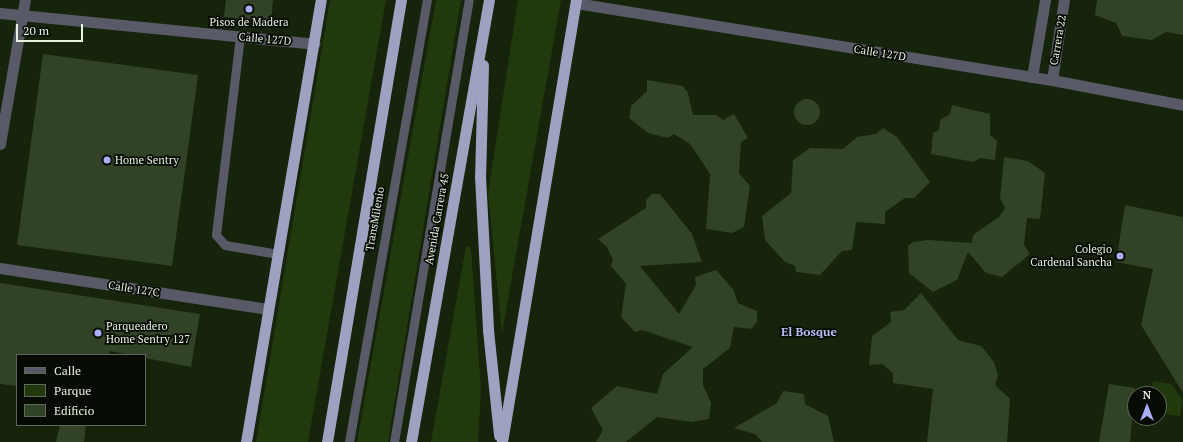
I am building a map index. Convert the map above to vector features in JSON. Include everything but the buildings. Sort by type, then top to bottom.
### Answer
[{"type":"highway","points":[[246,442],[321,0]]},
{"type":"highway","points":[[327,442],[401,0]]},
{"type":"highway","name":"Avenida Carrera 45","points":[[410,442],[489,0]]},
{"type":"highway","points":[[501,442],[576,1]]},
{"type":"highway","points":[[484,29],[480,176],[488,330],[501,442]]},
{"type":"street","points":[[0,144],[25,0]]},
{"type":"street","name":"Carrera 22","points":[[1032,77],[1045,0]]},
{"type":"street","name":"Carrera 22","points":[[1052,80],[1064,0]]},
{"type":"street","name":"Calle 127D","points":[[576,1],[1052,80],[1183,105]]},
{"type":"street","name":"Calle 127D","points":[[0,13],[314,44]]},
{"type":"street","name":"Calle 127C","points":[[0,268],[268,309]]},
{"type":"lane","name":"TransMilenio","points":[[349,442],[427,0]]},
{"type":"lane","points":[[394,442],[469,0]]},
{"type":"lane","points":[[240,36],[216,235],[225,245],[278,254]]},
{"type":"green space","points":[[330,0],[386,0],[308,442],[256,442]]},
{"type":"green space","points":[[436,0],[461,0],[388,442],[357,442]]},
{"type":"green space","points":[[518,0],[561,0],[502,333],[488,193]]},
{"type":"green space","points":[[466,246],[471,248],[481,391],[478,442],[431,442]]},
{"type":"green space","points":[[1153,381],[1172,384],[1183,401],[1180,416],[1167,414],[1167,386],[1152,386]]},
{"type":"place","name":"Pisos de Madera","points":[[249,9]]},
{"type":"place","name":"Home Sentry","points":[[107,160]]},
{"type":"place","name":"Colegio Cardenal Sancha","points":[[1120,256]]},
{"type":"place","name":"Parqueadero Home Sentry 127","points":[[98,333]]},
{"type":"district","name":"El Bosque","points":[[809,332]]}]
